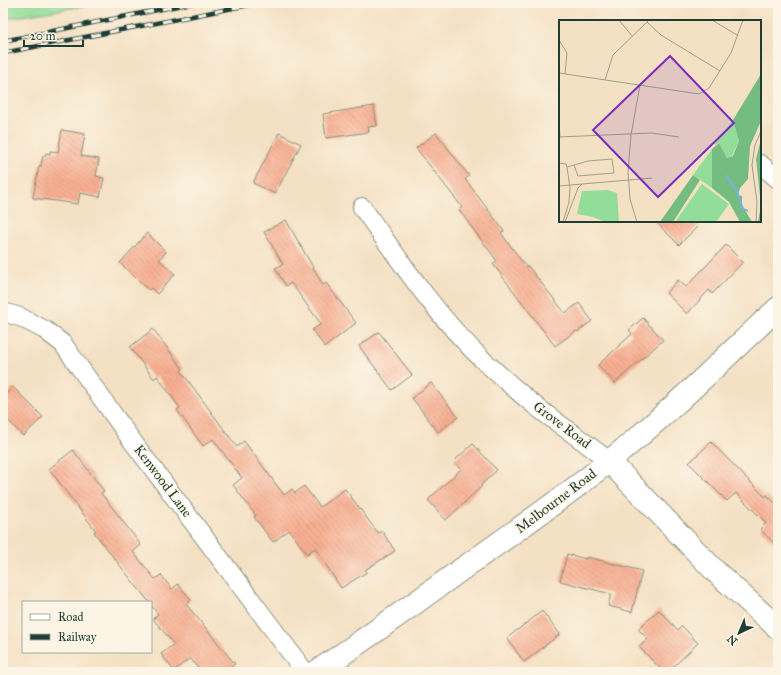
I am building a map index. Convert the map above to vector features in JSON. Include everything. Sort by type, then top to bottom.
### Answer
[{"type":"street","points":[[761,165],[778,179]]},
{"type":"street","name":"Grove Road","points":[[362,207],[413,279],[447,322],[484,361],[533,404],[609,461],[715,571],[778,628]]},
{"type":"street","name":"Melbourne Road","points":[[316,672],[369,636],[508,536],[609,461],[660,417],[778,308]]},
{"type":"street","name":"Kenwood Lane","points":[[3,312],[20,317],[39,327],[63,344],[130,438],[305,672]]},
{"type":"green space","points":[[3,3],[103,3],[3,19]]},
{"type":"building","points":[[374,106],[377,126],[368,127],[369,132],[326,138],[323,114]]},
{"type":"building","points":[[62,130],[85,134],[81,156],[99,159],[96,176],[104,178],[100,197],[80,193],[78,204],[33,198],[39,166],[41,166],[43,156],[45,157],[46,153],[50,154],[50,151],[58,152]]},
{"type":"building","points":[[279,133],[301,144],[275,194],[253,183]]},
{"type":"building","points":[[436,133],[469,176],[465,179],[504,231],[501,233],[526,267],[528,266],[565,313],[579,303],[592,321],[555,346],[493,264],[497,261],[459,210],[462,207],[416,148]]},
{"type":"building","points":[[286,220],[323,285],[326,283],[356,323],[325,347],[312,330],[321,324],[291,283],[286,286],[275,268],[283,264],[264,232]]},
{"type":"building","points":[[656,222],[702,222],[679,245]]},
{"type":"building","points":[[147,233],[166,252],[159,260],[175,274],[157,294],[151,288],[149,290],[120,263]]},
{"type":"building","points":[[726,245],[743,262],[712,294],[709,290],[687,314],[666,293],[678,280],[686,287]]},
{"type":"building","points":[[643,318],[663,340],[615,383],[598,365],[632,334],[629,330]]},
{"type":"building","points":[[153,329],[183,369],[181,371],[237,447],[244,441],[284,495],[292,489],[295,493],[304,486],[320,507],[345,489],[378,533],[382,531],[395,551],[365,570],[367,572],[341,588],[315,548],[307,554],[289,530],[273,542],[233,485],[242,478],[213,439],[203,446],[177,410],[180,408],[157,376],[154,379],[130,347]]},
{"type":"building","points":[[379,332],[412,375],[392,390],[359,346]]},
{"type":"building","points":[[431,383],[458,417],[438,432],[412,398]]},
{"type":"building","points":[[13,387],[43,417],[23,436],[3,415],[3,397]]},
{"type":"building","points":[[711,442],[765,497],[767,495],[778,506],[778,547],[760,529],[766,523],[736,493],[727,501],[689,463]]},
{"type":"building","points":[[473,444],[497,470],[446,520],[428,500],[461,469],[454,461]]},
{"type":"building","points":[[73,450],[104,491],[101,493],[141,545],[133,552],[155,579],[161,575],[172,589],[178,584],[191,600],[186,604],[235,664],[225,672],[201,672],[190,658],[174,671],[161,654],[174,644],[153,619],[158,614],[152,606],[152,601],[148,601],[94,532],[96,531],[49,469]]},
{"type":"building","points":[[567,554],[586,559],[587,557],[642,571],[632,612],[608,606],[611,594],[560,581]]},
{"type":"building","points":[[659,610],[678,630],[682,626],[698,643],[668,672],[664,672],[639,647],[648,639],[638,629]]},
{"type":"building","points":[[542,611],[560,634],[524,662],[507,638]]},
{"type":"railway","points":[[3,41],[192,3]]},
{"type":"railway","points":[[3,53],[259,3]]}]
